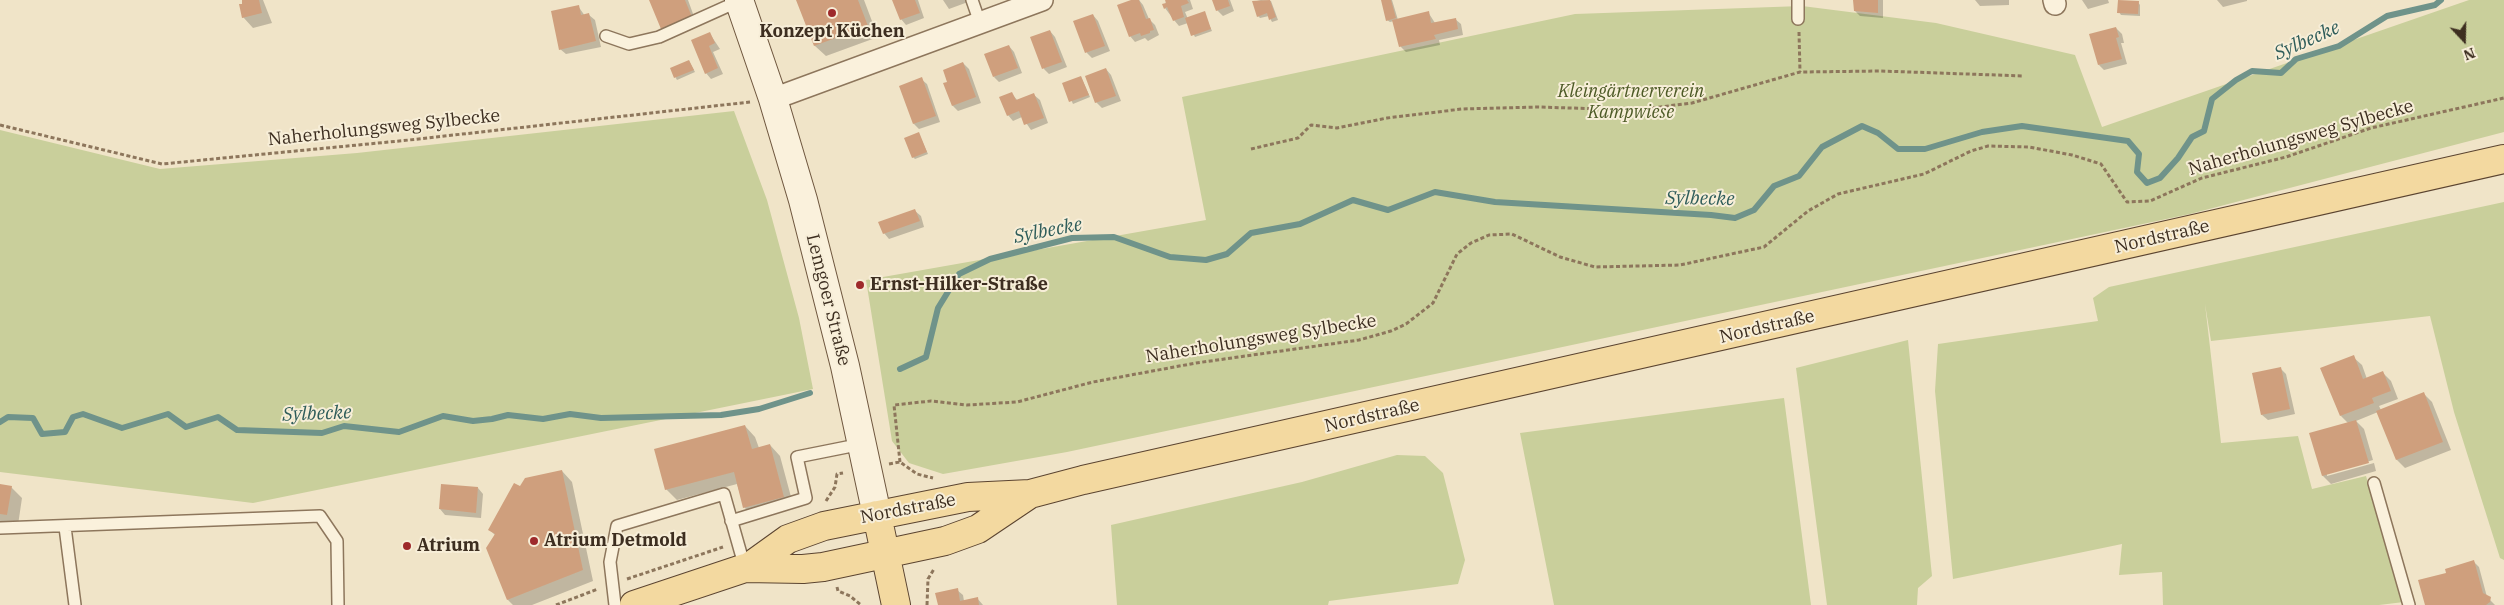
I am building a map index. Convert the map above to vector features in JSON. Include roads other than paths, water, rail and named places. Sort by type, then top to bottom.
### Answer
[{"type":"main road","name":"Lemgoer Straße","points":[[739,0],[773,99],[805,210],[862,444],[896,605]]},
{"type":"main road","name":"Nordstraße","points":[[744,559],[788,539],[824,526],[968,497],[1030,494],[1083,480],[2504,159]]},
{"type":"main road","name":"Nordstraße","points":[[885,554],[945,541],[978,529],[1030,494]]},
{"type":"main road","points":[[634,605],[744,559],[803,569],[885,554]]},
{"type":"street","points":[[773,99],[1042,0]]},
{"type":"lane","points":[[606,36],[629,44],[659,37],[739,0]]},
{"type":"lane","points":[[972,0],[980,23]]},
{"type":"lane","points":[[1798,0],[1798,19]]},
{"type":"lane","points":[[731,521],[806,498],[797,457],[862,444]]},
{"type":"lane","points":[[2374,483],[2409,605]]},
{"type":"lane","points":[[615,605],[611,584],[610,562],[617,526],[724,494],[744,559]]},
{"type":"lane","points":[[0,528],[320,516],[337,541],[338,605]]},
{"type":"lane","points":[[65,526],[75,605]]},
{"type":"waterway","name":"Sylbecke","points":[[900,369],[926,357],[938,308],[959,274],[990,259],[1072,238],[1114,237],[1170,257],[1206,260],[1227,254],[1251,233],[1300,224],[1353,200],[1388,210],[1435,192],[1495,202],[1735,218],[1754,210],[1774,186],[1799,176],[1822,147],[1862,126],[1878,133],[1898,149],[1925,149],[1982,132],[2022,126],[2128,141],[2139,154],[2137,172],[2147,183],[2160,178],[2178,158],[2192,137],[2204,131],[2212,99],[2236,80],[2252,71],[2281,73],[2296,59],[2339,46],[2387,16],[2435,5],[2441,0]]},
{"type":"waterway","name":"Sylbecke","points":[[0,422],[8,417],[33,418],[42,434],[65,432],[73,417],[83,414],[122,428],[168,414],[186,427],[218,417],[237,430],[322,433],[344,426],[399,432],[443,416],[473,421],[508,415],[543,419],[570,414],[601,418],[721,415],[759,409],[810,393]]},
{"type":"place","name":"Konzept Küchen","points":[[832,13]]},
{"type":"place","name":"Ernst-Hilker-Straße","points":[[860,285]]},
{"type":"place","name":"Atrium Detmold","points":[[534,541]]},
{"type":"place","name":"Atrium","points":[[407,546]]},
{"type":"park label","name":"Kleingärtnerverein Kampwiese","points":[[1631,102]]}]
